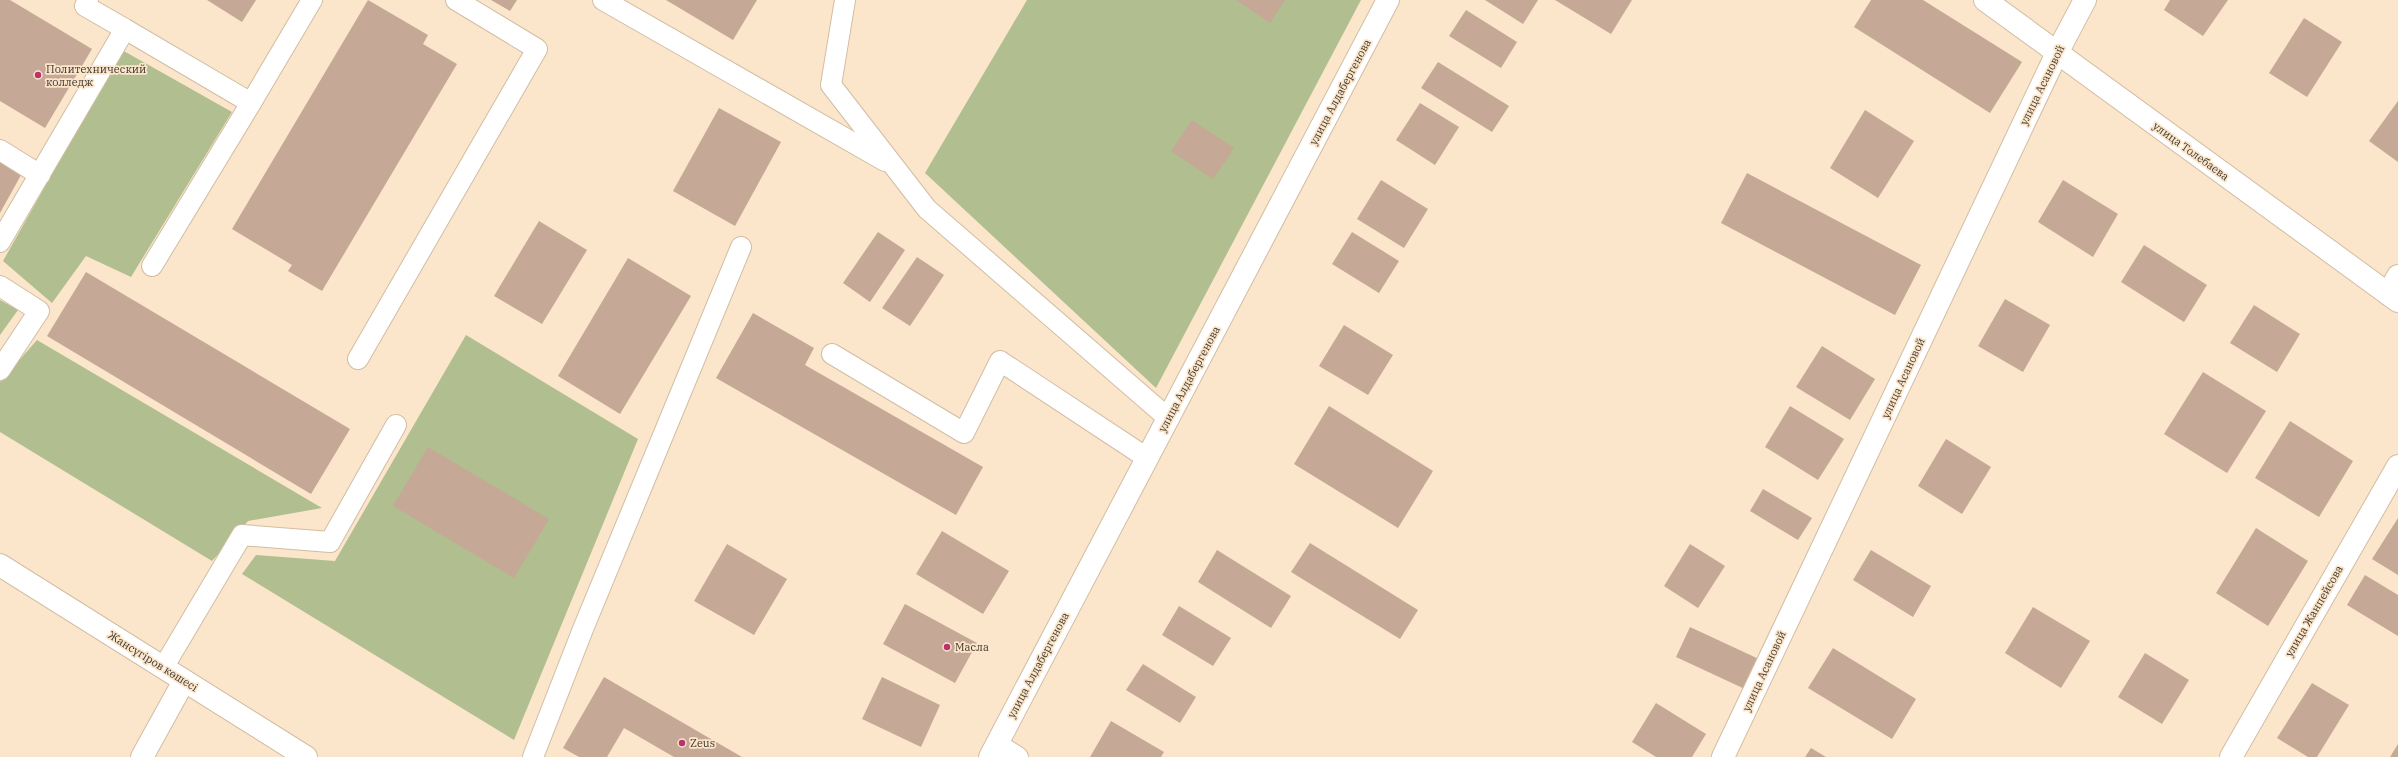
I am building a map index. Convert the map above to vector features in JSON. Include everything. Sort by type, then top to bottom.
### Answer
[{"type":"street","name":"улица Алдабергенова","points":[[994,751],[1388,0]]},
{"type":"street","name":"улица Толебаева","points":[[1985,0],[2057,53],[2395,290]]},
{"type":"street","name":"улица Асановой","points":[[1723,757],[2057,53],[2085,0]]},
{"type":"street","name":"улица Жанпейсова","points":[[2231,757],[2398,466]]},
{"type":"street","name":"Жансүгіров көшесі","points":[[0,565],[306,757]]},
{"type":"street","points":[[142,757],[184,681]]},
{"type":"lane","points":[[88,0],[85,6],[251,103]]},
{"type":"lane","points":[[152,266],[312,0]]},
{"type":"lane","points":[[358,358],[537,49],[456,0]]},
{"type":"lane","points":[[603,0],[893,166]]},
{"type":"lane","points":[[845,0],[832,85],[893,166],[927,209],[1168,418]]},
{"type":"lane","points":[[0,242],[125,29]]},
{"type":"lane","points":[[0,150],[40,175]]},
{"type":"lane","points":[[533,757],[583,629],[741,247]]},
{"type":"lane","points":[[0,286],[39,311],[0,370]]},
{"type":"lane","points":[[832,354],[964,433],[1000,361],[1148,458]]},
{"type":"lane","points":[[163,668],[242,535],[330,542],[396,425]]},
{"type":"lane","points":[[994,751],[1018,757]]},
{"type":"green space","points":[[1027,0],[1361,0],[1156,388],[925,173]]},
{"type":"green space","points":[[122,50],[232,112],[131,277],[86,256],[52,303],[3,261]]},
{"type":"green space","points":[[0,300],[18,310],[0,335]]},
{"type":"green space","points":[[466,335],[638,439],[514,740],[242,574],[256,555],[335,561]]},
{"type":"green space","points":[[37,340],[322,508],[248,521],[212,561],[0,432],[0,382]]},
{"type":"building","name":"Политехнический колледж","points":[[0,0],[10,0],[92,49],[45,128],[0,101]]},
{"type":"building","points":[[207,0],[256,0],[242,22]]},
{"type":"building","points":[[368,0],[428,35],[423,44],[457,64],[322,291],[288,271],[292,265],[232,229]]},
{"type":"building","points":[[491,0],[517,0],[510,11]]},
{"type":"building","points":[[666,0],[757,0],[733,40]]},
{"type":"building","points":[[1236,0],[1285,0],[1270,23]]},
{"type":"building","points":[[1485,0],[1538,0],[1523,24]]},
{"type":"building","points":[[1555,0],[1632,0],[1611,34]]},
{"type":"building","points":[[1871,0],[1923,0],[2022,62],[1990,113],[1854,27]]},
{"type":"building","points":[[2170,0],[2228,0],[2203,36],[2164,10]]},
{"type":"building","points":[[1466,10],[1517,42],[1501,68],[1449,36]]},
{"type":"building","points":[[2304,18],[2342,42],[2307,97],[2269,73]]},
{"type":"building","points":[[1438,62],[1509,106],[1492,132],[1421,88]]},
{"type":"building","points":[[2398,101],[2398,162],[2369,141]]},
{"type":"building","points":[[1420,103],[1459,127],[1435,165],[1396,140]]},
{"type":"building","points":[[719,108],[781,142],[735,226],[673,191]]},
{"type":"building","points":[[1865,110],[1914,141],[1878,198],[1830,168]]},
{"type":"building","points":[[1192,120],[1234,148],[1213,179],[1171,151]]},
{"type":"building","points":[[0,152],[26,166],[0,213]]},
{"type":"building","points":[[1747,173],[1921,265],[1895,315],[1721,223]]},
{"type":"building","points":[[1381,180],[1428,209],[1404,248],[1357,219]]},
{"type":"building","points":[[2063,180],[2118,214],[2093,257],[2038,222]]},
{"type":"building","points":[[539,221],[587,250],[542,324],[494,296]]},
{"type":"building","points":[[878,232],[905,250],[870,302],[843,283]]},
{"type":"building","points":[[1352,232],[1399,261],[1379,293],[1332,264]]},
{"type":"building","points":[[2144,245],[2207,285],[2184,322],[2121,282]]},
{"type":"building","points":[[917,257],[944,275],[910,326],[882,308]]},
{"type":"building","points":[[628,258],[691,296],[620,414],[558,376]]},
{"type":"building","points":[[86,272],[350,429],[311,494],[47,336]]},
{"type":"building","points":[[2005,299],[2050,325],[2023,372],[1978,346]]},
{"type":"building","points":[[2254,305],[2300,334],[2277,372],[2230,343]]},
{"type":"building","points":[[753,313],[814,348],[805,365],[983,467],[956,515],[716,378]]},
{"type":"building","points":[[1344,325],[1393,355],[1368,395],[1319,366]]},
{"type":"building","points":[[1822,346],[1875,379],[1850,420],[1796,387]]},
{"type":"building","points":[[2203,372],[2266,411],[2227,473],[2164,434]]},
{"type":"building","points":[[1329,406],[1433,471],[1398,528],[1294,464]]},
{"type":"building","points":[[1790,406],[1844,439],[1818,480],[1765,447]]},
{"type":"building","points":[[2290,421],[2353,461],[2319,517],[2255,478]]},
{"type":"building","points":[[1946,439],[1991,467],[1962,514],[1918,486]]},
{"type":"building","points":[[428,447],[549,519],[514,578],[393,506]]},
{"type":"building","points":[[1763,489],[1812,518],[1798,540],[1750,511]]},
{"type":"building","points":[[2398,518],[2398,575],[2372,559]]},
{"type":"building","points":[[2256,528],[2308,561],[2268,626],[2216,593]]},
{"type":"building","points":[[942,531],[1009,571],[983,614],[916,574]]},
{"type":"building","points":[[1310,543],[1418,610],[1400,639],[1291,572]]},
{"type":"building","points":[[727,544],[787,579],[754,635],[694,601]]},
{"type":"building","points":[[1690,544],[1725,566],[1698,608],[1664,586]]},
{"type":"building","points":[[1217,550],[1291,596],[1271,628],[1198,582]]},
{"type":"building","points":[[1871,550],[1931,586],[1913,617],[1853,580]]},
{"type":"building","points":[[2365,575],[2398,595],[2398,636],[2347,605]]},
{"type":"building","points":[[905,604],[977,643],[955,683],[883,644]]},
{"type":"building","points":[[1179,606],[1231,638],[1213,666],[1162,635]]},
{"type":"building","points":[[2033,607],[2090,641],[2061,688],[2005,653]]},
{"type":"building","points":[[1690,627],[1761,660],[1747,690],[1676,657]]},
{"type":"building","points":[[1833,648],[1916,699],[1892,739],[1808,688]]},
{"type":"building","points":[[2145,653],[2189,680],[2162,724],[2118,697]]},
{"type":"building","points":[[1143,664],[1196,697],[1180,723],[1126,690]]},
{"type":"building","points":[[604,677],[742,757],[674,757],[624,728],[607,757],[579,757],[563,748]]},
{"type":"building","points":[[882,677],[940,705],[921,747],[862,719]]},
{"type":"building","points":[[2312,683],[2349,705],[2317,757],[2308,757],[2277,738]]},
{"type":"building","points":[[1656,703],[1706,734],[1692,757],[1656,757],[1632,742]]},
{"type":"building","points":[[1111,721],[1164,752],[1161,757],[1090,757]]},
{"type":"building","points":[[2398,744],[2398,757],[2390,757]]},
{"type":"building","points":[[1811,748],[1826,757],[1805,757]]},
{"type":"place","name":"Политехнический колледж","points":[[38,75]]},
{"type":"place","name":"Масла","points":[[947,647]]},
{"type":"place","name":"Zeus","points":[[682,743]]}]
